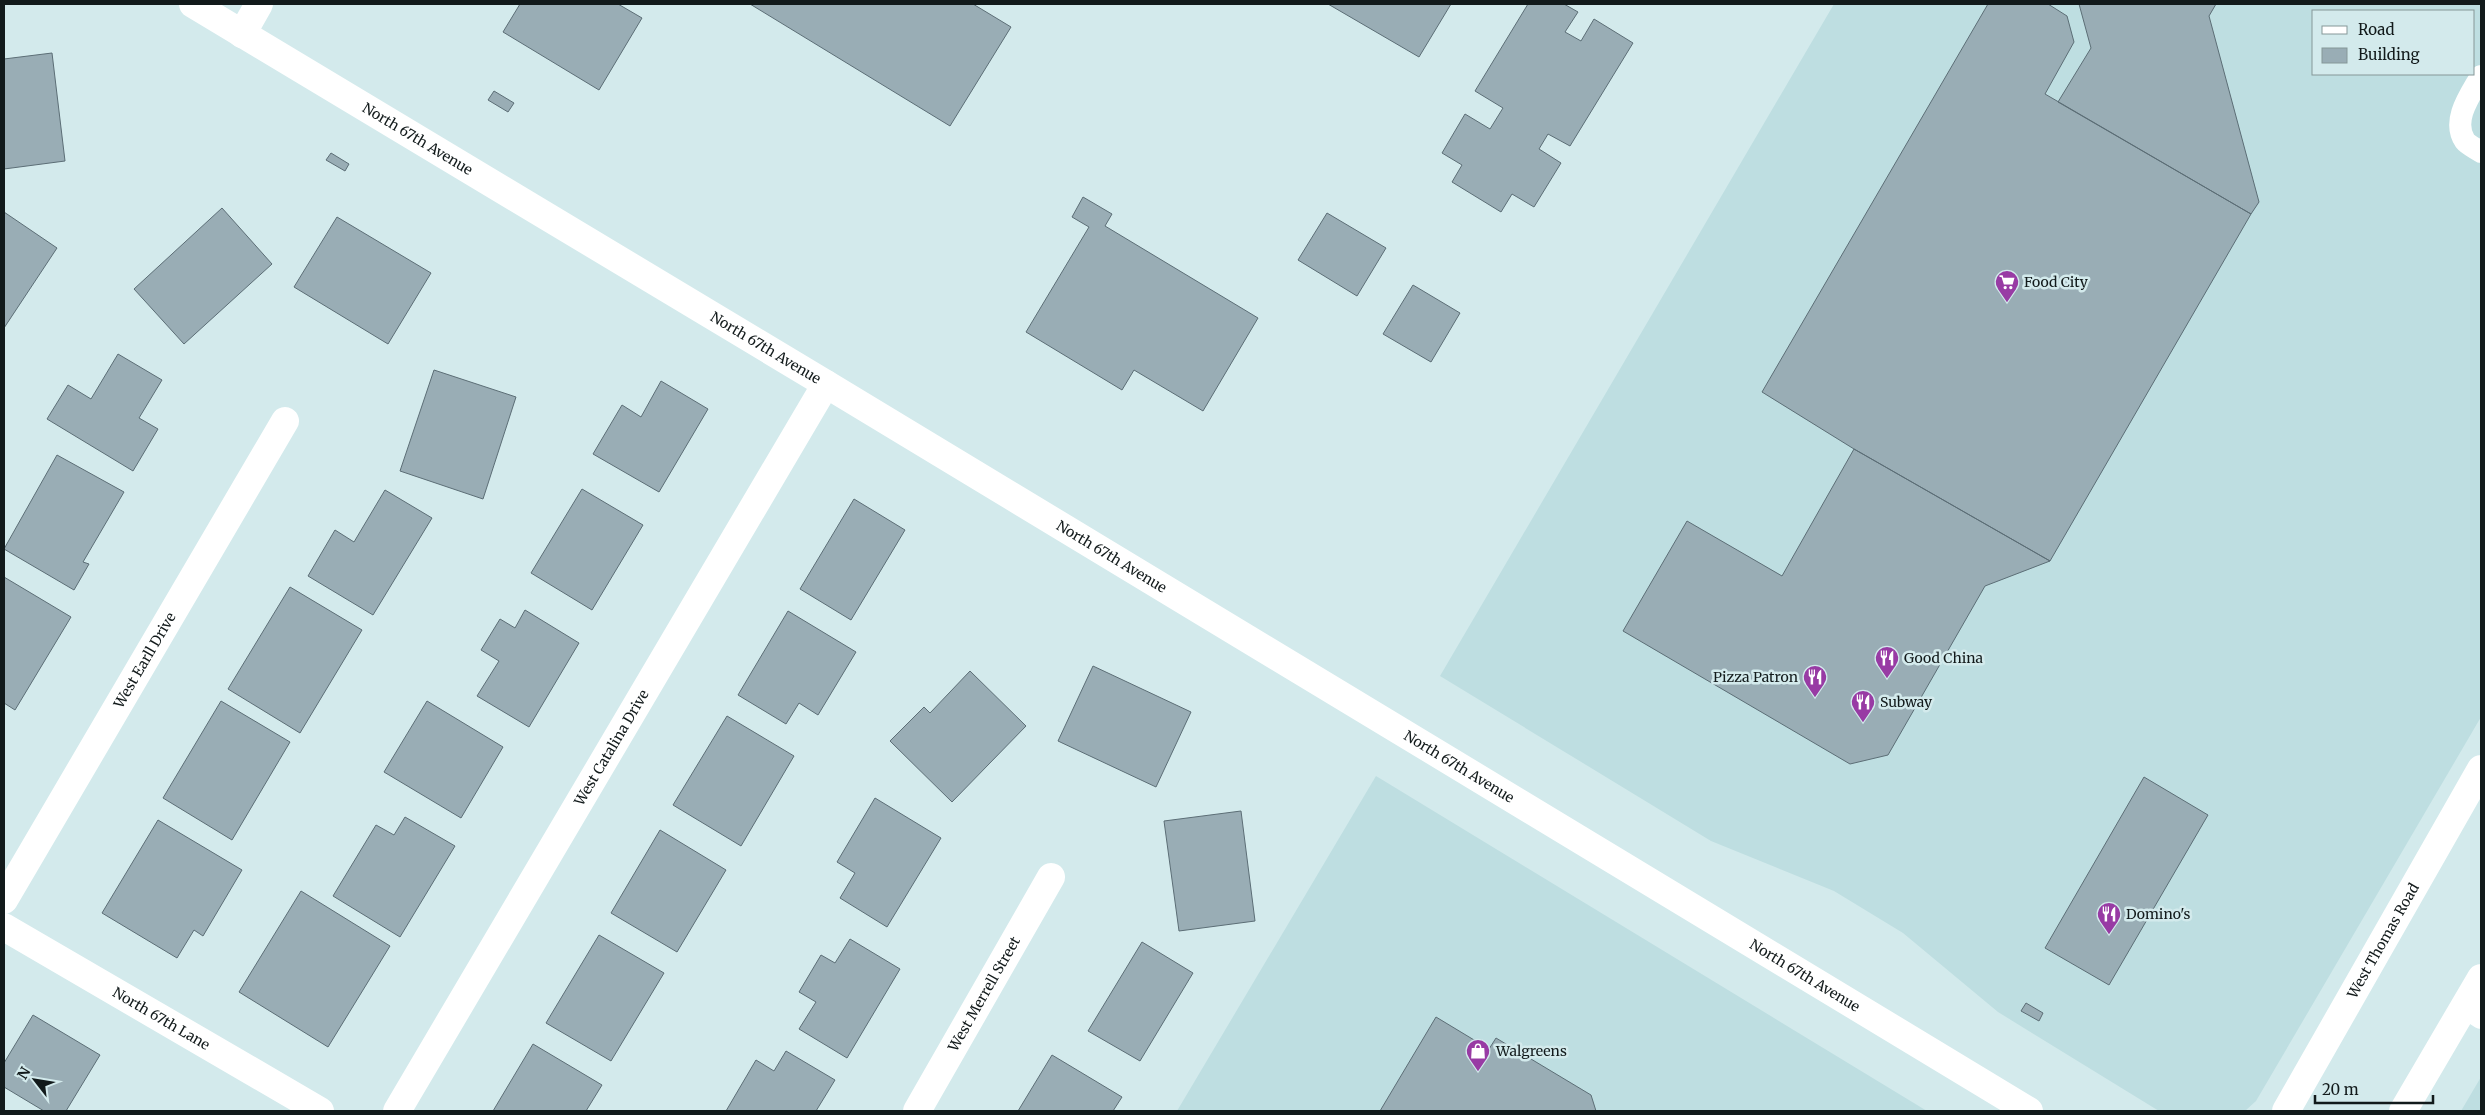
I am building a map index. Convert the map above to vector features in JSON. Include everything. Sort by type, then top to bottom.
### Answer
[{"type":"main road","name":"North 67th Avenue","points":[[193,4],[2029,1111]]},
{"type":"main road","points":[[242,34],[259,4]]},
{"type":"main road","name":"West Catalina Drive","points":[[397,1111],[826,384]]},
{"type":"main road","name":"West Earll Drive","points":[[4,900],[285,421]]},
{"type":"main road","name":"West Thomas Road","points":[[2286,1111],[2481,769]]},
{"type":"main road","name":"West Merrell Street","points":[[917,1111],[1051,877]]},
{"type":"main road","name":"North 67th Lane","points":[[4,927],[320,1111]]},
{"type":"main road","points":[[2404,1111],[2473,1012],[2481,978]]},
{"type":"lane","points":[[2481,76],[2467,99],[2459,123],[2465,141],[2481,152]]},
{"type":"shaded area","points":[[1834,4],[2481,4],[2481,717],[2256,1101],[2245,1111],[2159,1111],[1998,1012],[1903,933],[1834,891],[1711,841],[1440,676]]},
{"type":"shaded area","points":[[1376,776],[1927,1111],[1177,1111]]},
{"type":"shaded area","points":[[2481,1077],[2481,1111],[2461,1111]]},
{"type":"building","points":[[520,4],[618,4],[642,18],[599,90],[503,32]]},
{"type":"building","points":[[750,4],[973,4],[1011,27],[950,126]]},
{"type":"building","points":[[1328,4],[1451,4],[1419,57]]},
{"type":"building","points":[[1528,4],[1564,4],[1578,12],[1565,32],[1581,41],[1594,19],[1633,43],[1570,146],[1548,134],[1539,149],[1561,163],[1534,207],[1512,194],[1501,212],[1452,182],[1462,165],[1442,153],[1465,114],[1490,129],[1503,108],[1475,91]]},
{"type":"building","name":"Food City","points":[[1988,4],[2048,4],[2067,16],[2074,42],[2045,94],[2251,214],[2050,561],[1854,449],[1762,392]]},
{"type":"building","points":[[2079,4],[2216,4],[2209,16],[2259,202],[2251,214],[2058,102],[2091,48]]},
{"type":"building","points":[[52,53],[65,161],[4,169],[4,59]]},
{"type":"building","points":[[494,91],[514,103],[508,112],[488,100]]},
{"type":"building","points":[[331,153],[349,164],[345,171],[326,160]]},
{"type":"building","points":[[1083,197],[1112,214],[1105,226],[1258,318],[1203,411],[1134,370],[1122,390],[1026,332],[1089,227],[1072,217]]},
{"type":"building","points":[[222,208],[272,264],[184,344],[134,289]]},
{"type":"building","points":[[4,212],[57,248],[4,328]]},
{"type":"building","points":[[1327,213],[1386,248],[1357,296],[1298,260]]},
{"type":"building","points":[[337,217],[431,273],[388,344],[294,287]]},
{"type":"building","points":[[1413,285],[1460,313],[1431,362],[1383,334]]},
{"type":"building","points":[[118,354],[162,380],[139,418],[158,429],[133,471],[47,419],[68,385],[91,399]]},
{"type":"building","points":[[434,370],[516,397],[483,499],[400,471]]},
{"type":"building","points":[[661,381],[708,409],[659,492],[593,454],[622,405],[641,417]]},
{"type":"building","points":[[1854,449],[2050,561],[1985,586],[1888,755],[1850,764],[1623,631],[1687,521],[1782,576]]},
{"type":"building","points":[[57,455],[124,492],[83,562],[89,564],[74,590],[4,549]]},
{"type":"building","points":[[582,489],[643,525],[592,610],[531,573]]},
{"type":"building","points":[[385,490],[432,518],[373,615],[308,576],[335,530],[354,542]]},
{"type":"building","points":[[854,499],[905,530],[851,620],[800,589]]},
{"type":"building","points":[[4,577],[71,617],[15,710],[4,703]]},
{"type":"building","points":[[290,587],[362,630],[300,733],[228,689]]},
{"type":"building","points":[[525,610],[579,643],[529,727],[477,696],[499,661],[481,650],[500,619],[515,628]]},
{"type":"building","points":[[788,611],[856,652],[818,715],[799,703],[786,724],[738,695]]},
{"type":"building","points":[[1093,666],[1191,712],[1156,787],[1058,741]]},
{"type":"building","points":[[970,671],[1026,726],[952,802],[890,741],[924,707],[930,713]]},
{"type":"building","points":[[221,701],[290,742],[232,840],[163,798]]},
{"type":"building","points":[[427,701],[503,747],[461,818],[384,772]]},
{"type":"building","points":[[727,716],[794,756],[741,846],[673,805]]},
{"type":"building","points":[[2144,777],[2208,815],[2109,985],[2045,948]]},
{"type":"building","points":[[875,798],[941,838],[887,927],[840,898],[855,873],[837,862]]},
{"type":"building","points":[[1241,811],[1255,921],[1179,931],[1164,821]]},
{"type":"building","points":[[405,817],[455,846],[400,937],[333,896],[376,825],[394,835]]},
{"type":"building","points":[[158,820],[242,870],[203,936],[194,930],[177,958],[102,913]]},
{"type":"building","points":[[660,830],[726,870],[677,952],[611,913]]},
{"type":"building","points":[[301,891],[390,946],[328,1047],[239,992]]},
{"type":"building","points":[[599,935],[664,973],[611,1061],[546,1023]]},
{"type":"building","points":[[850,939],[900,969],[847,1058],[799,1029],[816,1002],[799,992],[821,955],[835,963]]},
{"type":"building","points":[[1142,942],[1193,973],[1140,1061],[1088,1031]]},
{"type":"building","points":[[2026,1003],[2043,1013],[2039,1021],[2021,1011]]},
{"type":"building","points":[[33,1015],[100,1055],[66,1111],[44,1111],[4,1087],[4,1063]]},
{"type":"building","name":"Walgreens","points":[[1436,1017],[1489,1049],[1496,1038],[1591,1095],[1596,1111],[1380,1111]]},
{"type":"building","points":[[533,1044],[602,1085],[586,1111],[493,1111]]},
{"type":"building","points":[[786,1051],[835,1080],[816,1111],[726,1111],[756,1060],[774,1071]]},
{"type":"building","points":[[1052,1055],[1122,1097],[1113,1111],[1018,1111]]},
{"type":"place","name":"Food City","points":[[2007,303]]},
{"type":"place","name":"Good China","points":[[1887,679]]},
{"type":"place","name":"Pizza Patron","points":[[1815,698]]},
{"type":"place","name":"Subway","points":[[1863,723]]},
{"type":"place","name":"Domino's","points":[[2109,935]]},
{"type":"place","name":"Walgreens","points":[[1478,1072]]}]
